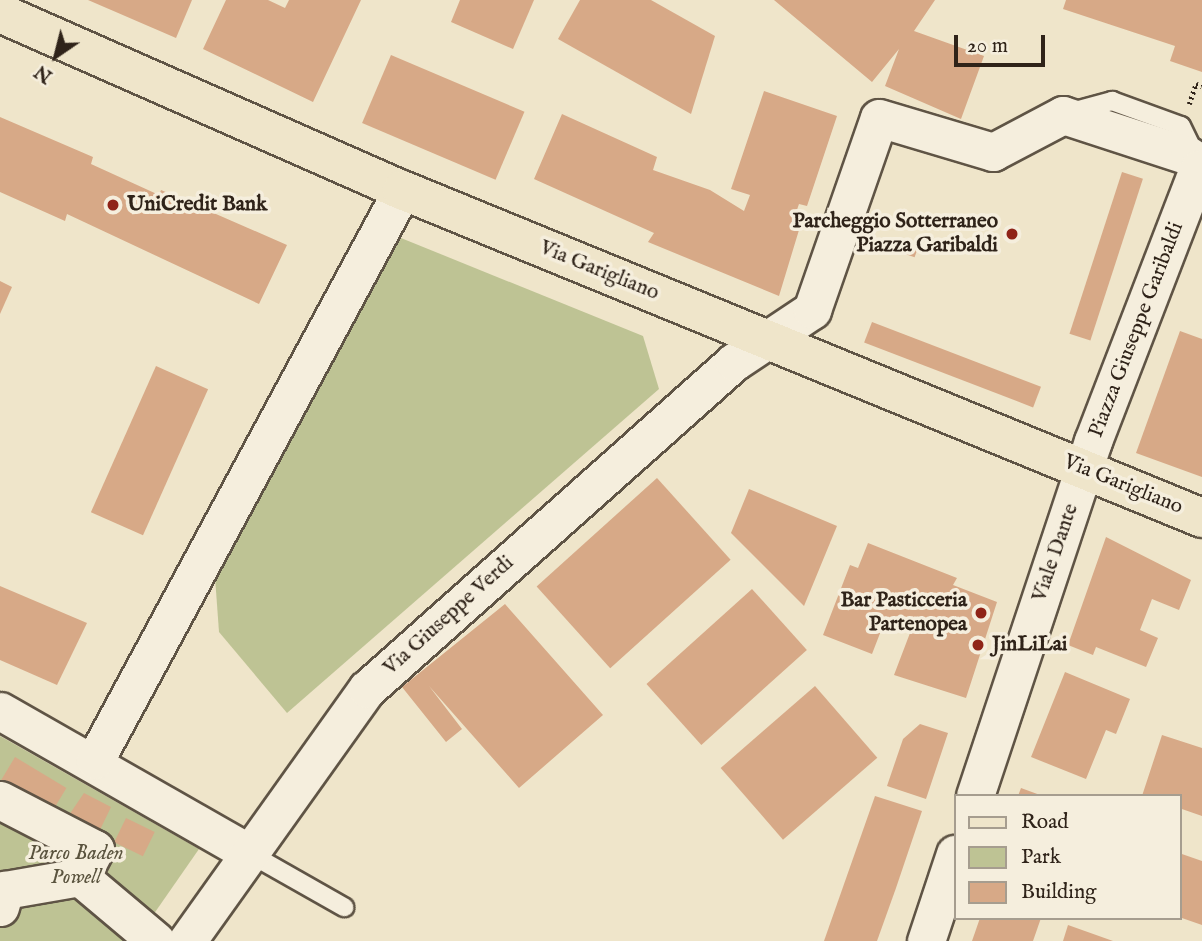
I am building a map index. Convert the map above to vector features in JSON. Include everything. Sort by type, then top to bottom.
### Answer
[{"type":"main road","name":"Via Garigliano","points":[[0,13],[402,190],[763,338],[1089,455],[1202,518]]},
{"type":"street","name":"Piazza Giuseppe Garibaldi","points":[[763,338],[812,310],[880,118],[993,152],[1063,115],[1189,156],[1198,169],[1089,455]]},
{"type":"street","points":[[96,761],[402,190]]},
{"type":"street","name":"Via Giuseppe Verdi","points":[[187,941],[247,852],[367,689],[763,338]]},
{"type":"street","name":"Viale Dante","points":[[976,794],[1089,455]]},
{"type":"street","points":[[0,711],[96,761],[247,852]]},
{"type":"street","points":[[0,800],[95,849],[80,877]]},
{"type":"street","points":[[926,941],[954,857]]},
{"type":"street","points":[[2,890],[80,877],[156,941]]},
{"type":"lane","points":[[247,852],[344,907]]},
{"type":"path","points":[[1187,109],[1196,84],[1202,86]]},
{"type":"green space","points":[[396,236],[643,336],[659,389],[287,713],[219,632],[215,577]]},
{"type":"green space","name":"Parco Baden Powell","points":[[0,736],[199,849],[135,941],[0,941]]},
{"type":"building","points":[[88,0],[192,0],[176,38]]},
{"type":"building","points":[[226,0],[268,0],[285,8],[289,0],[361,0],[313,102],[203,49]]},
{"type":"building","points":[[460,0],[534,0],[513,49],[451,22]]},
{"type":"building","points":[[580,0],[651,0],[715,36],[691,114],[558,39]]},
{"type":"building","points":[[774,0],[935,0],[914,31],[984,56],[961,119],[885,86],[899,49],[872,82]]},
{"type":"building","points":[[1066,0],[1202,0],[1202,72],[1170,61],[1175,46],[1063,9]]},
{"type":"building","points":[[391,55],[524,112],[496,180],[362,123]]},
{"type":"building","points":[[764,91],[837,116],[807,206],[799,204],[791,227],[799,230],[779,296],[648,242],[654,233],[534,179],[562,114],[657,157],[653,170],[710,190],[744,211],[750,195],[731,189]]},
{"type":"building","points":[[0,117],[93,157],[91,164],[159,195],[161,190],[287,245],[259,304],[67,214],[65,221],[0,192]]},
{"type":"building","points":[[1122,172],[1143,179],[1090,340],[1069,334]]},
{"type":"building","points":[[898,241],[918,248],[915,257],[895,250]]},
{"type":"building","points":[[0,281],[12,287],[0,314]]},
{"type":"building","points":[[872,322],[1041,387],[1033,407],[864,343]]},
{"type":"building","points":[[1180,331],[1202,339],[1202,477],[1136,453]]},
{"type":"building","points":[[156,366],[208,389],[143,535],[91,512]]},
{"type":"building","points":[[657,478],[731,560],[610,668],[537,586]]},
{"type":"building","points":[[749,489],[837,526],[804,606],[731,533]]},
{"type":"building","points":[[1106,537],[1191,580],[1179,610],[1152,599],[1140,630],[1158,638],[1146,667],[1096,647],[1093,655],[1068,645]]},
{"type":"building","points":[[868,543],[957,578],[953,585],[997,602],[966,698],[894,675],[910,633],[884,623],[872,654],[823,635],[850,565],[858,568]]},
{"type":"building","points":[[0,586],[87,623],[57,685],[0,660]]},
{"type":"building","points":[[752,589],[807,650],[701,745],[646,684]]},
{"type":"building","points":[[505,604],[603,715],[519,788],[429,686],[462,729],[446,742],[402,687]]},
{"type":"building","points":[[1065,672],[1130,699],[1116,734],[1106,730],[1086,779],[1031,757]]},
{"type":"building","points":[[815,686],[877,758],[783,840],[721,768]]},
{"type":"building","points":[[920,724],[948,733],[926,799],[887,786],[903,739]]},
{"type":"building","points":[[1162,735],[1202,748],[1202,816],[1181,809],[1181,794],[1143,794]]},
{"type":"building","points":[[15,757],[66,788],[46,821],[0,793],[0,782]]},
{"type":"building","points":[[1021,788],[1037,794],[1019,794]]},
{"type":"building","points":[[84,793],[111,807],[99,832],[69,815]]},
{"type":"building","points":[[875,796],[922,811],[896,888],[877,941],[824,941]]},
{"type":"building","points":[[126,818],[155,832],[143,856],[114,842]]},
{"type":"building","points":[[1181,854],[1202,861],[1202,925],[1181,918]]},
{"type":"building","points":[[979,920],[1040,920],[1033,941],[972,941]]},
{"type":"building","points":[[1068,925],[1113,941],[1063,941]]},
{"type":"place","name":"UniCredit Bank","points":[[113,205]]},
{"type":"place","name":"Parcheggio Sotterraneo Piazza Garibaldi","points":[[1012,234]]},
{"type":"place","name":"Bar Pasticceria Partenopea","points":[[981,613]]},
{"type":"place","name":"JinLiLai","points":[[978,645]]}]
